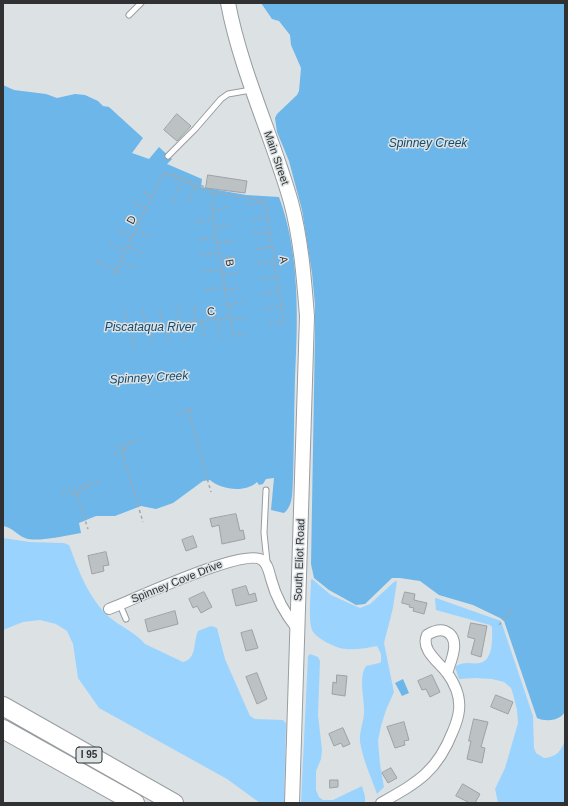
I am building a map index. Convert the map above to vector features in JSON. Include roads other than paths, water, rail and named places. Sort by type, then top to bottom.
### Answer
[{"type":"highway","name":"I 95","points":[[3,706],[174,803]]},
{"type":"highway","name":"I 95","points":[[3,729],[135,803]]},
{"type":"main road","name":"Main Street","points":[[228,3],[237,43],[252,90],[275,152],[291,204],[302,266],[307,316]]},
{"type":"main road","name":"South Eliot Road","points":[[292,803],[307,316]]},
{"type":"street","name":"Spinney Cove Drive","points":[[109,609],[220,564],[254,557],[262,560],[268,567]]},
{"type":"street","points":[[268,567],[276,594],[282,607],[298,630]]},
{"type":"street","points":[[381,803],[419,780],[436,764],[446,748],[459,715],[460,705],[456,690],[448,673]]},
{"type":"lane","points":[[129,15],[141,3]]},
{"type":"lane","points":[[168,156],[195,129],[221,99],[232,93],[252,90]]},
{"type":"lane","points":[[266,490],[263,524],[268,567]]},
{"type":"lane","points":[[120,605],[126,619]]},
{"type":"water","name":"Spinney Creek","points":[[261,3],[565,3],[565,712],[556,719],[544,720],[537,718],[504,621],[500,618],[473,605],[439,595],[420,581],[392,578],[365,604],[356,605],[329,590],[314,578],[311,564],[315,305],[312,273],[302,210],[289,161],[277,132],[275,118],[277,114],[297,95],[299,91],[301,68],[291,45],[290,35],[279,21],[272,19]]},
{"type":"water","name":"Piscataqua River","points":[[3,85],[14,90],[46,94],[57,98],[75,94],[85,95],[98,101],[103,106],[109,107],[143,138],[132,153],[149,159],[159,147],[172,159],[167,164],[202,179],[201,187],[246,195],[279,197],[291,241],[297,309],[292,492],[291,502],[284,513],[271,510],[274,478],[266,479],[263,484],[259,485],[257,482],[247,488],[240,489],[220,486],[210,480],[203,481],[173,503],[156,509],[141,506],[115,516],[96,516],[79,523],[81,533],[36,540],[22,537],[9,528],[3,526]]},
{"type":"water","points":[[403,679],[409,693],[402,696],[395,683]]}]
